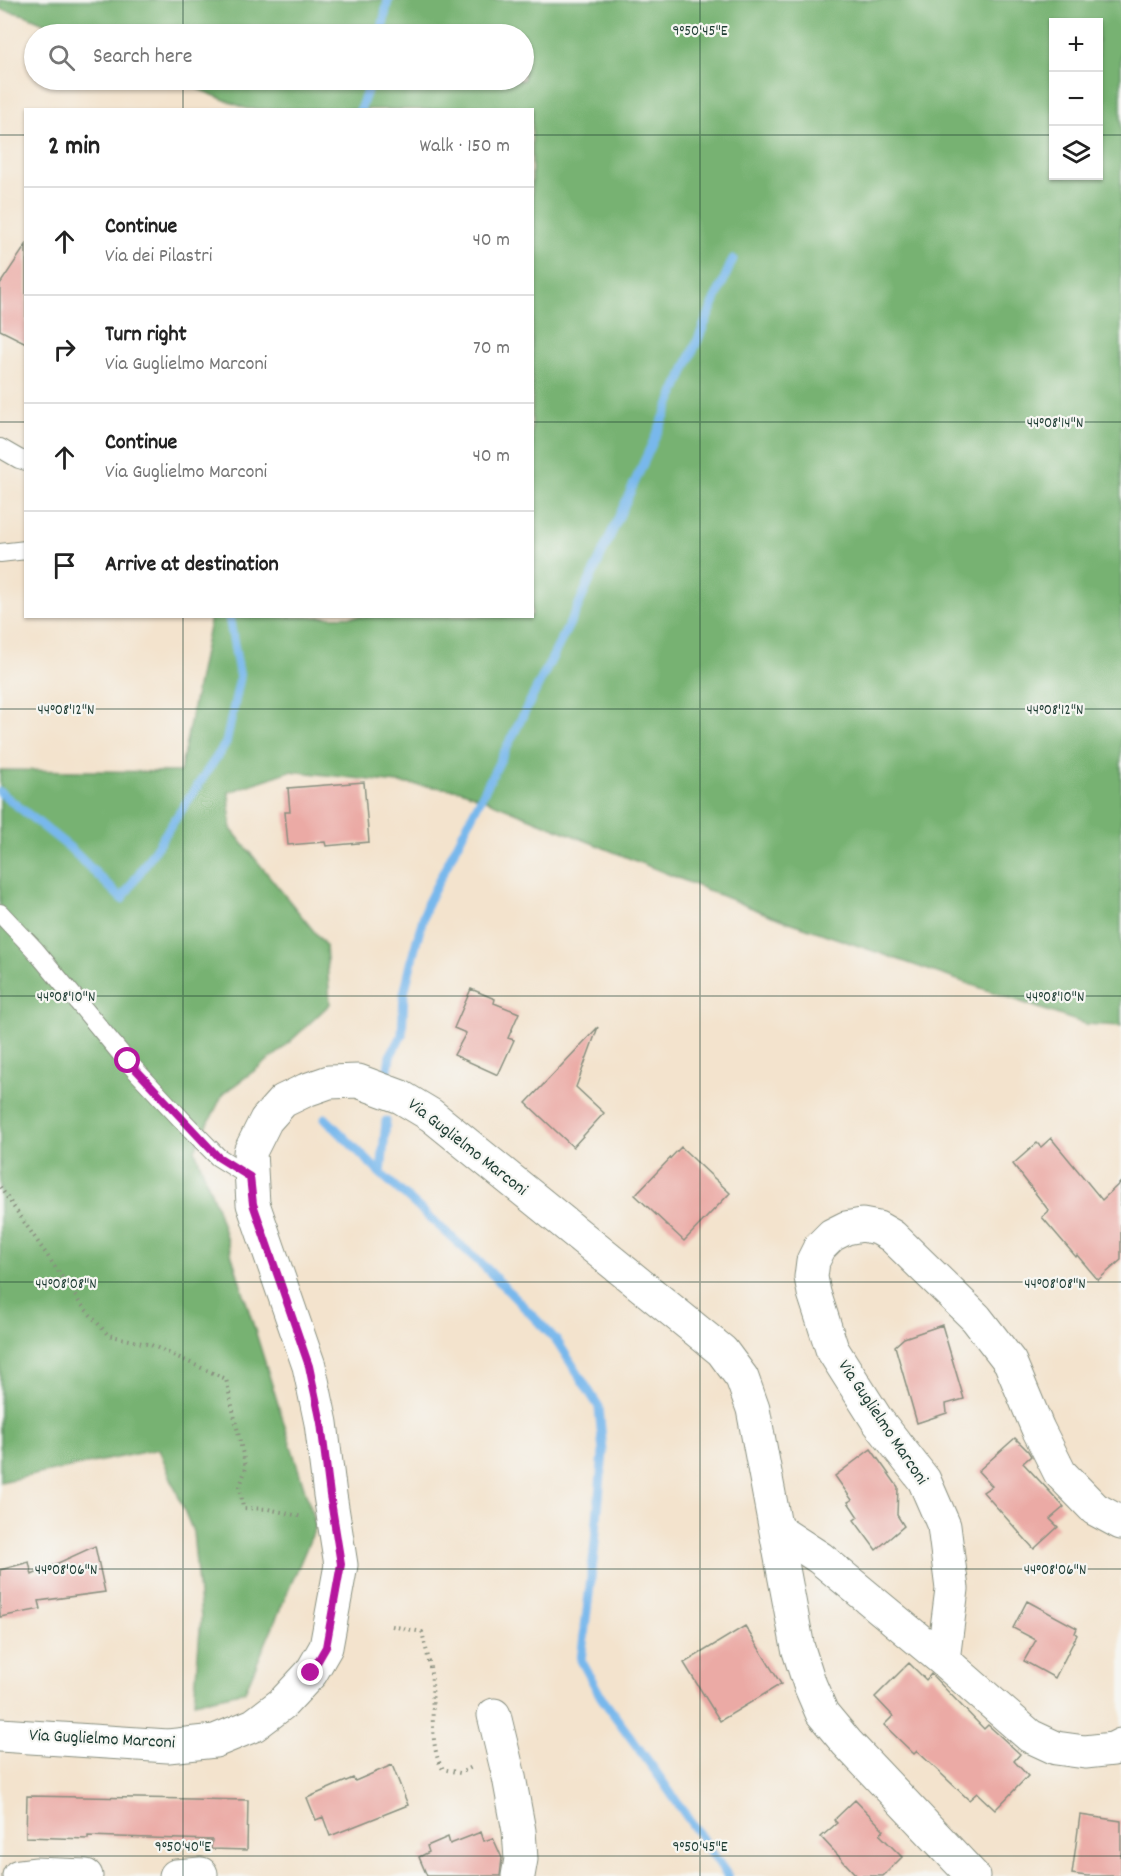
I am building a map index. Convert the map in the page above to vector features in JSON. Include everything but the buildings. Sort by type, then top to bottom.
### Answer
[{"type":"street","name":"Via Guglielmo Marconi","points":[[0,1735],[168,1746],[215,1741],[254,1725],[283,1703],[311,1673],[326,1647],[341,1564],[321,1423],[309,1366],[253,1204],[250,1152],[266,1120],[283,1101],[328,1082],[358,1081],[401,1097],[431,1115],[722,1351],[742,1378],[753,1409],[798,1648],[822,1713],[847,1743],[973,1876]]},
{"type":"street","name":"Via Guglielmo Marconi","points":[[943,1660],[952,1589],[944,1526],[924,1480],[877,1420],[832,1349],[811,1277],[813,1261],[820,1246],[832,1235],[846,1228],[862,1225],[878,1228],[892,1236],[976,1318],[1010,1362],[1038,1429],[1060,1473],[1095,1509],[1121,1523]]},
{"type":"street","points":[[777,1530],[820,1558],[1030,1736],[1056,1748],[1085,1752],[1113,1749],[1121,1745]]},
{"type":"street","points":[[494,1715],[519,1831],[522,1859],[518,1876]]},
{"type":"street","points":[[19,1876],[35,1874],[86,1876]]},
{"type":"lane","points":[[0,448],[24,460]]},
{"type":"lane","points":[[0,553],[24,550]]},
{"type":"lane","points":[[0,913],[35,950],[128,1061],[182,1120],[218,1157],[250,1177]]},
{"type":"path","points":[[0,1187],[80,1303],[108,1335],[151,1345],[226,1379],[246,1468],[240,1486],[243,1508],[268,1509],[297,1516],[332,1508]]},
{"type":"path","points":[[392,1626],[422,1632],[432,1673],[435,1740],[439,1764],[443,1769],[460,1773],[470,1770],[477,1763]]},
{"type":"green space","points":[[0,0],[1121,0],[1121,1026],[1085,1024],[769,915],[461,790],[290,771],[229,792],[231,829],[326,946],[330,1004],[278,1053],[223,1094],[195,1150],[217,1208],[316,1526],[245,1691],[194,1702],[201,1618],[193,1532],[159,1449],[0,1482],[0,770],[180,772],[211,618],[534,618],[534,108],[245,108],[200,90],[534,90],[534,24],[46,24],[25,15],[0,9]]},
{"type":"waterway","points":[[383,24],[388,0]]},
{"type":"waterway","points":[[361,108],[367,90]]},
{"type":"waterway","points":[[388,1070],[390,1056],[402,1035],[404,994],[427,904],[575,613],[733,259]]},
{"type":"waterway","points":[[0,792],[69,847],[122,899],[226,743],[240,678],[229,618]]},
{"type":"waterway","points":[[325,1118],[381,1174],[486,1268],[557,1341],[599,1407],[603,1452],[581,1660],[601,1697],[728,1876]]},
{"type":"waterway","points":[[381,1174],[386,1121]]},
{"type":"route","points":[[128,1061],[218,1157],[250,1177],[253,1204],[309,1366],[321,1423],[341,1564],[326,1647],[311,1673]]}]
